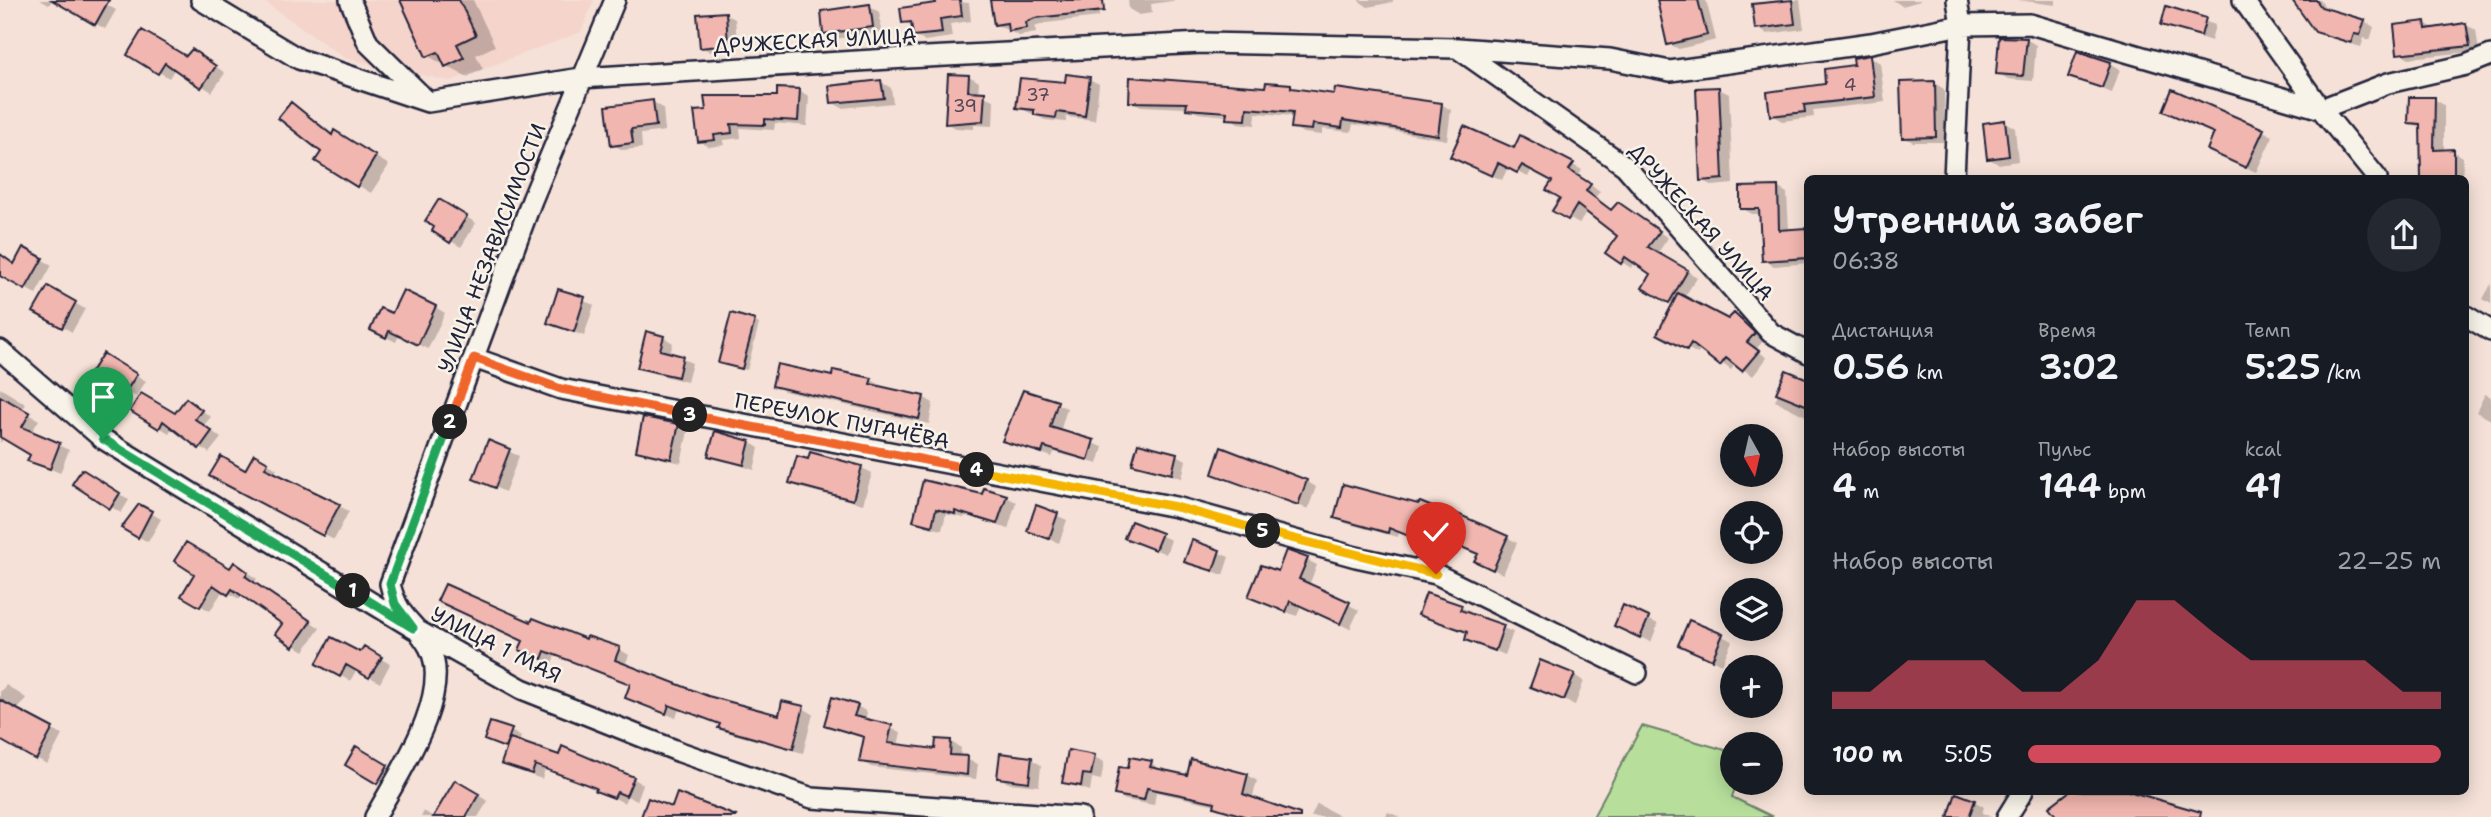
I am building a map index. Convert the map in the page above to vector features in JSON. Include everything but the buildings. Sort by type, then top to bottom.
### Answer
[{"type":"street","name":"ДРУЖЕСКАЯ УЛИЦА","points":[[201,0],[299,59],[428,102],[581,78],[1203,43],[1457,48],[1610,59],[1670,71],[1871,43],[1961,25],[2030,24],[2321,109]]},
{"type":"street","points":[[350,0],[369,43],[428,102]]},
{"type":"street","name":"УЛИЦА НЕЗАВИСИМОСТИ","points":[[375,817],[410,753],[435,692],[436,664],[428,646],[395,604],[390,584],[581,78],[615,0]]},
{"type":"street","points":[[1954,175],[1961,25],[1957,0]]},
{"type":"street","points":[[2243,0],[2321,109],[2375,175]]},
{"type":"street","name":"ДРУЖЕСКАЯ УЛИЦА","points":[[1457,48],[1625,166],[1771,333],[1804,352]]},
{"type":"street","points":[[2321,109],[2388,83],[2466,65],[2491,55]]},
{"type":"street","points":[[2469,318],[2491,331]]},
{"type":"street","name":"УЛИЦА 1 МАЯ","points":[[0,350],[103,439],[413,628],[522,689],[680,752],[812,798],[1080,817]]},
{"type":"street","name":"ПЕРЕУЛОК ПУГАЧЁВА","points":[[474,358],[561,389],[1176,507],[1356,556],[1436,574],[1637,673]]},
{"type":"street","points":[[2007,817],[2021,795]]},
{"type":"shaded area","points":[[262,0],[594,0],[581,32],[450,81],[345,58]]},
{"type":"green space","points":[[1642,726],[1720,749],[1720,795],[1733,795],[1773,817],[1593,817]]},
{"type":"route","points":[[103,439],[413,628],[395,604],[390,584],[474,358],[561,389],[1176,507],[1356,556],[1436,574]]}]
